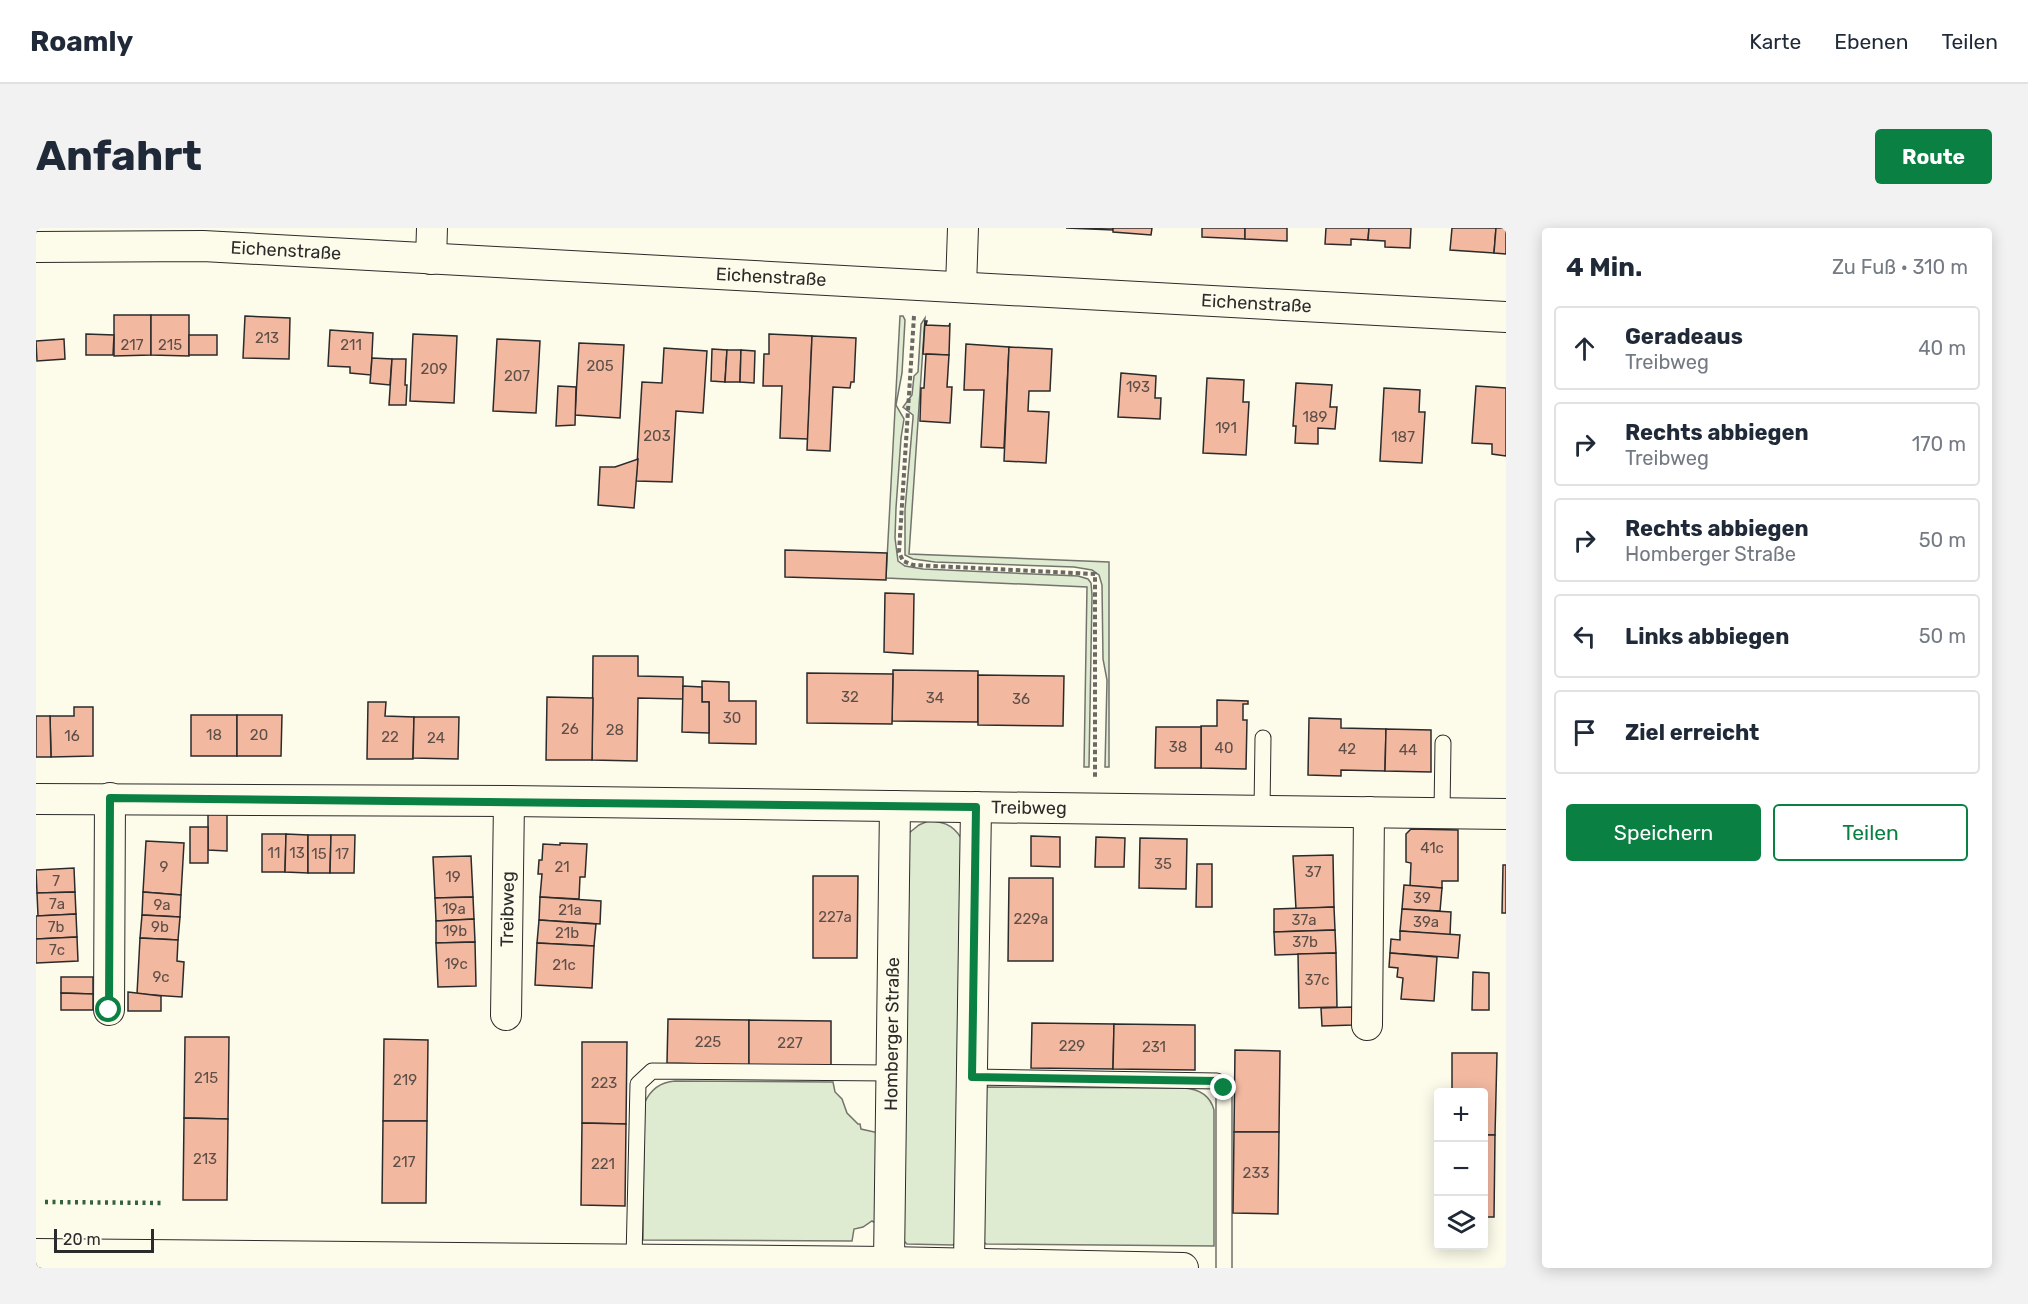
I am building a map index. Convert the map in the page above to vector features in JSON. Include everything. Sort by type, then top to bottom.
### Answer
[{"type":"street","points":[[431,259],[432,228]]},
{"type":"street","points":[[961,287],[963,228]]},
{"type":"street","name":"Eichenstraße","points":[[36,247],[203,246],[1506,317]]},
{"type":"street","points":[[109,1010],[110,798]]},
{"type":"street","name":"Treibweg","points":[[36,799],[509,801],[1506,814]]},
{"type":"street","name":"Treibweg","points":[[506,1015],[509,801]]},
{"type":"street","name":"Homberger Straße","points":[[889,1262],[895,806]]},
{"type":"street","points":[[969,1264],[976,807]]},
{"type":"street","points":[[1367,1025],[1369,812]]},
{"type":"street","points":[[36,1254],[889,1262],[1183,1268]]},
{"type":"lane","points":[[1262,811],[1263,738]]},
{"type":"lane","points":[[1442,813],[1443,743]]},
{"type":"lane","points":[[634,1259],[638,1084],[652,1071],[891,1073]]},
{"type":"lane","points":[[972,1077],[1217,1081],[1224,1088],[1224,1268]]},
{"type":"path","points":[[915,285],[899,552],[903,561],[913,565],[1095,574],[1095,808]]},
{"type":"green space","points":[[900,316],[903,316],[905,320],[902,373],[896,405],[904,419],[896,508],[895,538],[898,561],[905,566],[923,569],[1078,576],[1088,579],[1091,583],[1092,595],[1089,767],[1084,767],[1087,587],[886,578]]},
{"type":"green space","points":[[925,318],[909,554],[1109,562],[1109,767],[1105,767],[1107,680],[1103,659],[1102,585],[1099,575],[1092,570],[1074,567],[935,562],[913,559],[905,555],[905,510],[913,415],[903,407],[912,395],[914,376],[918,372],[921,324]]},
{"type":"green space","points":[[928,821],[941,822],[951,827],[959,834],[965,845],[957,1241],[953,1245],[907,1244],[903,1240],[909,833]]},
{"type":"green space","points":[[675,1081],[833,1082],[835,1092],[842,1099],[847,1113],[860,1124],[861,1129],[879,1133],[877,1224],[872,1221],[863,1227],[854,1229],[852,1241],[643,1240],[644,1104],[656,1088],[664,1083]]},
{"type":"green space","points":[[987,1087],[1184,1088],[1203,1094],[1210,1100],[1214,1110],[1214,1246],[986,1244],[980,1238],[983,1090]]},
{"type":"building","points":[[1066,228],[1113,228],[1113,230]]},
{"type":"building","points":[[1113,228],[1152,228],[1151,235],[1113,232]]},
{"type":"building","points":[[1202,228],[1245,228],[1245,239],[1202,237]]},
{"type":"building","points":[[1245,228],[1287,228],[1287,241],[1245,239]]},
{"type":"building","points":[[1326,228],[1369,228],[1368,240],[1351,239],[1351,245],[1325,244]]},
{"type":"building","points":[[1369,228],[1411,228],[1410,248],[1385,247],[1385,241],[1368,240]]},
{"type":"building","points":[[1452,228],[1496,228],[1494,253],[1450,250]]},
{"type":"building","points":[[1496,228],[1506,228],[1506,254],[1494,253]]},
{"type":"building","points":[[114,315],[151,315],[151,355],[114,356]]},
{"type":"building","points":[[151,315],[189,315],[189,356],[151,355]]},
{"type":"building","points":[[245,316],[290,318],[289,359],[243,358]]},
{"type":"building","points":[[925,321],[927,321],[926,325],[949,326],[950,323],[949,355],[923,354]]},
{"type":"building","points":[[330,330],[373,333],[371,375],[350,373],[350,367],[328,366]]},
{"type":"building","points":[[86,334],[114,335],[113,355],[86,355]]},
{"type":"building","points":[[413,334],[457,336],[454,403],[410,401]]},
{"type":"building","points":[[769,334],[812,336],[808,439],[780,438],[782,386],[763,386],[764,354],[769,354]]},
{"type":"building","points":[[189,335],[217,335],[217,355],[189,355]]},
{"type":"building","points":[[812,336],[856,338],[854,382],[851,382],[850,388],[833,387],[830,451],[807,450]]},
{"type":"building","points":[[64,339],[65,359],[37,361],[36,341]]},
{"type":"building","points":[[497,339],[540,341],[536,413],[493,411]]},
{"type":"building","points":[[579,343],[624,345],[620,418],[575,415]]},
{"type":"building","points":[[966,344],[1009,347],[1004,448],[981,447],[984,390],[964,390]]},
{"type":"building","points":[[1009,347],[1052,349],[1050,391],[1029,391],[1028,411],[1049,412],[1046,463],[1004,461]]},
{"type":"building","points":[[664,348],[707,351],[703,413],[676,411],[672,482],[636,481],[642,382],[662,383]]},
{"type":"building","points":[[712,349],[727,350],[725,382],[711,381]]},
{"type":"building","points":[[727,350],[741,350],[740,382],[725,382]]},
{"type":"building","points":[[741,350],[755,351],[754,383],[740,382]]},
{"type":"building","points":[[926,354],[949,355],[947,387],[952,387],[950,423],[920,421],[921,388],[924,388]]},
{"type":"building","points":[[372,358],[392,359],[390,385],[370,383]]},
{"type":"building","points":[[392,359],[406,359],[406,405],[389,405]]},
{"type":"building","points":[[1121,373],[1156,376],[1155,398],[1161,398],[1160,419],[1118,417]]},
{"type":"building","points":[[1207,378],[1244,380],[1243,402],[1249,402],[1246,455],[1203,453]]},
{"type":"building","points":[[1296,383],[1332,385],[1330,407],[1337,407],[1335,429],[1318,428],[1318,444],[1295,443],[1296,426],[1293,426]]},
{"type":"building","points":[[558,386],[576,387],[575,425],[556,426]]},
{"type":"building","points":[[1476,386],[1506,388],[1506,456],[1492,454],[1492,444],[1472,443]]},
{"type":"building","points":[[1384,388],[1420,390],[1419,412],[1425,412],[1422,463],[1380,461]]},
{"type":"building","points":[[638,459],[634,508],[598,505],[600,467],[615,467]]},
{"type":"building","points":[[785,550],[887,553],[886,580],[785,577]]},
{"type":"building","points":[[885,593],[914,594],[913,654],[884,652]]},
{"type":"building","points":[[593,656],[638,656],[638,676],[683,677],[683,699],[638,698],[637,761],[592,760]]},
{"type":"building","points":[[893,670],[978,671],[978,722],[892,721]]},
{"type":"building","points":[[807,673],[893,674],[892,724],[807,723]]},
{"type":"building","points":[[978,675],[1064,676],[1063,726],[978,725]]},
{"type":"building","points":[[702,681],[729,682],[729,701],[756,701],[756,744],[709,743],[709,702],[702,702]]},
{"type":"building","points":[[683,686],[702,687],[702,702],[709,702],[709,733],[682,732]]},
{"type":"building","points":[[547,697],[593,698],[592,760],[546,760]]},
{"type":"building","points":[[1217,700],[1248,701],[1248,704],[1243,704],[1243,720],[1247,720],[1246,769],[1201,768],[1201,726],[1217,726]]},
{"type":"building","points":[[368,702],[386,702],[385,716],[414,717],[413,759],[367,759]]},
{"type":"building","points":[[74,707],[93,707],[93,756],[51,757],[50,716],[74,716]]},
{"type":"building","points":[[191,715],[237,715],[237,756],[191,756]]},
{"type":"building","points":[[237,715],[282,715],[281,756],[237,756]]},
{"type":"building","points":[[36,716],[50,716],[51,757],[36,757]]},
{"type":"building","points":[[414,717],[459,717],[458,759],[413,758]]},
{"type":"building","points":[[1309,718],[1341,719],[1341,728],[1386,729],[1385,771],[1341,770],[1341,776],[1308,775]]},
{"type":"building","points":[[1156,727],[1201,727],[1201,768],[1155,768]]},
{"type":"building","points":[[1386,729],[1431,730],[1431,772],[1385,771]]},
{"type":"building","points":[[208,813],[227,813],[227,851],[208,850]]},
{"type":"building","points":[[190,827],[208,827],[208,863],[190,863]]},
{"type":"building","points":[[1411,829],[1458,830],[1458,881],[1442,881],[1442,888],[1410,886],[1411,863],[1406,862],[1406,834]]},
{"type":"building","points":[[262,834],[286,834],[285,872],[262,872]]},
{"type":"building","points":[[286,834],[308,835],[308,873],[285,872]]},
{"type":"building","points":[[308,835],[331,835],[330,873],[308,873]]},
{"type":"building","points":[[331,835],[355,835],[354,873],[330,873]]},
{"type":"building","points":[[1031,836],[1060,837],[1060,867],[1031,866]]},
{"type":"building","points":[[1096,837],[1125,838],[1124,867],[1095,867]]},
{"type":"building","points":[[1140,838],[1187,839],[1186,889],[1139,888]]},
{"type":"building","points":[[146,841],[184,843],[181,895],[143,892]]},
{"type":"building","points":[[560,843],[587,844],[585,877],[580,877],[579,899],[540,897],[542,874],[538,874],[543,844],[560,845]]},
{"type":"building","points":[[1333,855],[1334,907],[1296,909],[1293,856]]},
{"type":"building","points":[[471,856],[473,897],[435,898],[433,857]]},
{"type":"building","points":[[1197,864],[1212,864],[1212,907],[1196,907]]},
{"type":"building","points":[[1503,865],[1506,865],[1506,913],[1502,913]]},
{"type":"building","points":[[74,868],[75,892],[37,893],[36,870]]},
{"type":"building","points":[[813,876],[858,876],[857,958],[813,958]]},
{"type":"building","points":[[1009,878],[1053,878],[1053,961],[1008,961]]},
{"type":"building","points":[[1404,885],[1442,888],[1440,911],[1402,909]]},
{"type":"building","points":[[75,892],[76,914],[38,916],[37,893]]},
{"type":"building","points":[[143,892],[181,895],[180,917],[142,915]]},
{"type":"building","points":[[473,897],[474,919],[436,921],[435,898]]},
{"type":"building","points":[[540,897],[601,901],[600,924],[539,920]]},
{"type":"building","points":[[1334,907],[1335,930],[1274,932],[1274,909]]},
{"type":"building","points":[[1402,909],[1451,912],[1450,935],[1400,931]]},
{"type":"building","points":[[76,914],[77,937],[36,939],[36,916]]},
{"type":"building","points":[[142,915],[180,917],[178,940],[140,938]]},
{"type":"building","points":[[474,919],[475,942],[436,943],[436,921]]},
{"type":"building","points":[[539,920],[596,924],[594,946],[537,943]]},
{"type":"building","points":[[1335,930],[1336,953],[1275,955],[1274,932]]},
{"type":"building","points":[[1400,931],[1460,935],[1458,958],[1390,953],[1391,939],[1400,940]]},
{"type":"building","points":[[77,937],[78,961],[36,963],[36,939]]},
{"type":"building","points":[[140,938],[178,940],[177,961],[184,962],[182,997],[137,994]]},
{"type":"building","points":[[475,942],[476,986],[438,987],[436,943]]},
{"type":"building","points":[[537,943],[594,946],[592,988],[535,985]]},
{"type":"building","points":[[1336,953],[1337,1007],[1299,1008],[1298,954]]},
{"type":"building","points":[[1390,953],[1437,957],[1434,1001],[1401,999],[1403,978],[1397,977],[1398,968],[1389,967]]},
{"type":"building","points":[[1473,972],[1489,973],[1489,1010],[1472,1010]]},
{"type":"building","points":[[61,977],[93,977],[93,994],[61,993]]},
{"type":"building","points":[[128,992],[161,996],[161,1011],[128,1011]]},
{"type":"building","points":[[61,993],[93,994],[93,1010],[61,1010]]},
{"type":"building","points":[[1352,1007],[1353,1025],[1322,1026],[1321,1008]]},
{"type":"building","points":[[668,1019],[749,1020],[749,1065],[667,1063]]},
{"type":"building","points":[[749,1020],[831,1021],[831,1065],[749,1065]]},
{"type":"building","points":[[1032,1023],[1114,1024],[1113,1069],[1031,1068]]},
{"type":"building","points":[[1114,1024],[1195,1025],[1195,1070],[1113,1069]]},
{"type":"building","points":[[185,1037],[229,1037],[228,1119],[184,1118]]},
{"type":"building","points":[[384,1039],[428,1040],[427,1121],[383,1121]]},
{"type":"building","points":[[582,1042],[627,1042],[626,1124],[582,1123]]},
{"type":"building","points":[[1235,1050],[1280,1051],[1279,1132],[1234,1132]]},
{"type":"building","points":[[1452,1053],[1497,1053],[1495,1135],[1488,1135],[1488,1088],[1452,1088]]},
{"type":"building","points":[[184,1118],[228,1119],[227,1200],[183,1200]]},
{"type":"building","points":[[383,1121],[427,1121],[426,1203],[382,1203]]},
{"type":"building","points":[[582,1123],[626,1124],[625,1206],[581,1205]]},
{"type":"building","points":[[1234,1132],[1279,1132],[1278,1214],[1233,1213]]},
{"type":"building","points":[[1488,1135],[1495,1135],[1494,1217],[1488,1217]]},
{"type":"hedge","points":[[45,1202],[165,1203]]},
{"type":"route","points":[[109,1010],[110,798],[976,807],[972,1077],[1217,1081],[1224,1088]]}]
